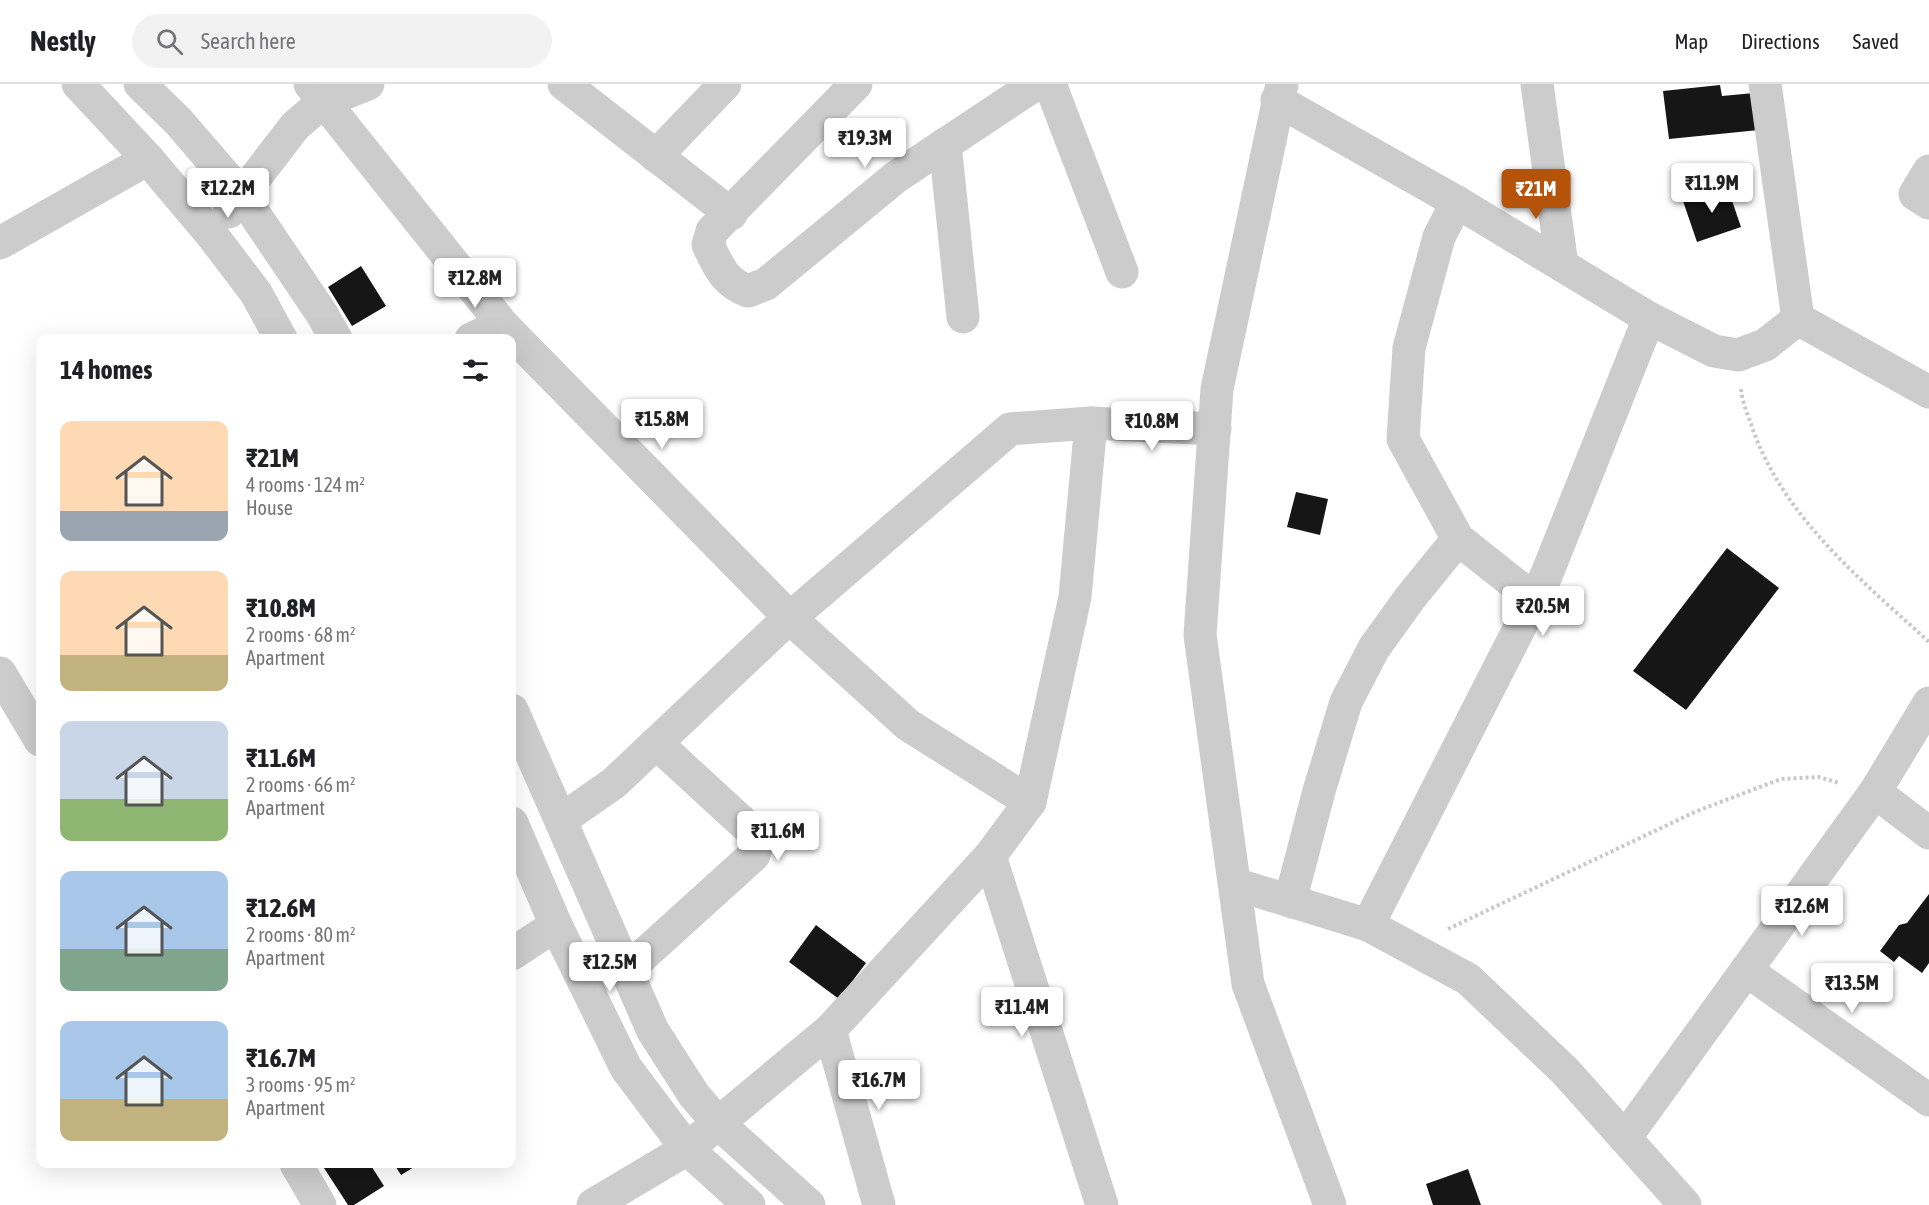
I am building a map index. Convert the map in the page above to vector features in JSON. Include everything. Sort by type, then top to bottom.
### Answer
[{"type":"street","points":[[78,84],[148,159],[212,235],[256,293],[278,334]]},
{"type":"street","points":[[140,84],[178,121],[241,194],[333,334]]},
{"type":"street","points":[[212,235],[295,126],[316,93],[368,84]]},
{"type":"street","points":[[564,84],[731,214]]},
{"type":"street","points":[[656,156],[725,84]]},
{"type":"street","points":[[856,84],[712,231],[708,245],[722,273],[736,286],[748,291],[766,284],[896,177],[1036,84]]},
{"type":"street","points":[[1050,84],[1122,272]]},
{"type":"street","points":[[1537,84],[1562,265]]},
{"type":"street","points":[[1765,84],[1798,319]]},
{"type":"street","points":[[1330,1205],[1248,984],[1200,635],[1217,389],[1280,92],[1649,318],[1714,351],[1738,355],[1765,345],[1798,319]]},
{"type":"street","points":[[316,93],[512,334]]},
{"type":"street","points":[[945,144],[963,317]]},
{"type":"street","points":[[0,243],[148,159]]},
{"type":"street","points":[[1929,171],[1915,194],[1929,203]]},
{"type":"street","points":[[1457,202],[1438,237],[1409,348],[1403,439],[1458,539],[1534,599]]},
{"type":"street","points":[[1368,925],[1546,576],[1649,318]]},
{"type":"street","points":[[1798,319],[1929,392]]},
{"type":"street","points":[[481,334],[502,324]]},
{"type":"street","points":[[516,338],[790,618],[908,725],[1030,802]]},
{"type":"street","points":[[561,820],[614,783],[790,618],[1010,429],[1091,423],[1215,429]]},
{"type":"street","points":[[593,1205],[687,1149],[830,1030],[990,856],[1030,802],[1075,597],[1091,423]]},
{"type":"street","points":[[1290,901],[1319,791],[1346,702],[1374,648],[1410,598],[1458,539]]},
{"type":"street","points":[[0,673],[36,733]]},
{"type":"street","points":[[1625,1138],[1875,792],[1929,703]]},
{"type":"street","points":[[516,719],[653,1032],[694,1095],[718,1123],[809,1205]]},
{"type":"street","points":[[627,970],[754,855],[758,842],[753,832],[656,743]]},
{"type":"street","points":[[1875,792],[1929,833]]},
{"type":"street","points":[[516,832],[556,925],[626,1068],[687,1149],[749,1205]]},
{"type":"street","points":[[990,856],[1102,1205]]},
{"type":"street","points":[[1234,884],[1368,925],[1468,979],[1565,1071],[1685,1205]]},
{"type":"street","points":[[516,951],[556,925]]},
{"type":"street","points":[[1746,970],[1929,1100]]},
{"type":"street","points":[[830,1030],[879,1205]]},
{"type":"street","points":[[298,1168],[321,1205]]},
{"type":"path","points":[[1738,355],[1741,395],[1758,444],[1780,486],[1817,534],[1865,583],[1929,642]]},
{"type":"path","points":[[1409,947],[1697,811],[1781,779],[1819,777],[1875,792]]},
{"type":"building","points":[[1720,85],[1722,96],[1754,93],[1759,130],[1669,139],[1663,91]]},
{"type":"building","points":[[1727,186],[1741,227],[1697,242],[1683,201]]},
{"type":"building","points":[[361,266],[386,306],[352,326],[328,287]]},
{"type":"building","points":[[1296,492],[1328,499],[1320,535],[1287,527]]},
{"type":"building","points":[[1727,548],[1779,588],[1686,710],[1633,671]]},
{"type":"building","points":[[1929,894],[1929,963],[1922,973],[1899,956],[1894,962],[1880,951],[1899,925],[1907,923]]},
{"type":"building","points":[[816,925],[866,963],[839,999],[789,962]]},
{"type":"building","points":[[324,1168],[373,1168],[384,1186],[354,1205],[348,1205]]},
{"type":"building","points":[[397,1168],[412,1168],[401,1175]]},
{"type":"building","points":[[1468,1169],[1481,1205],[1433,1205],[1426,1184]]}]
